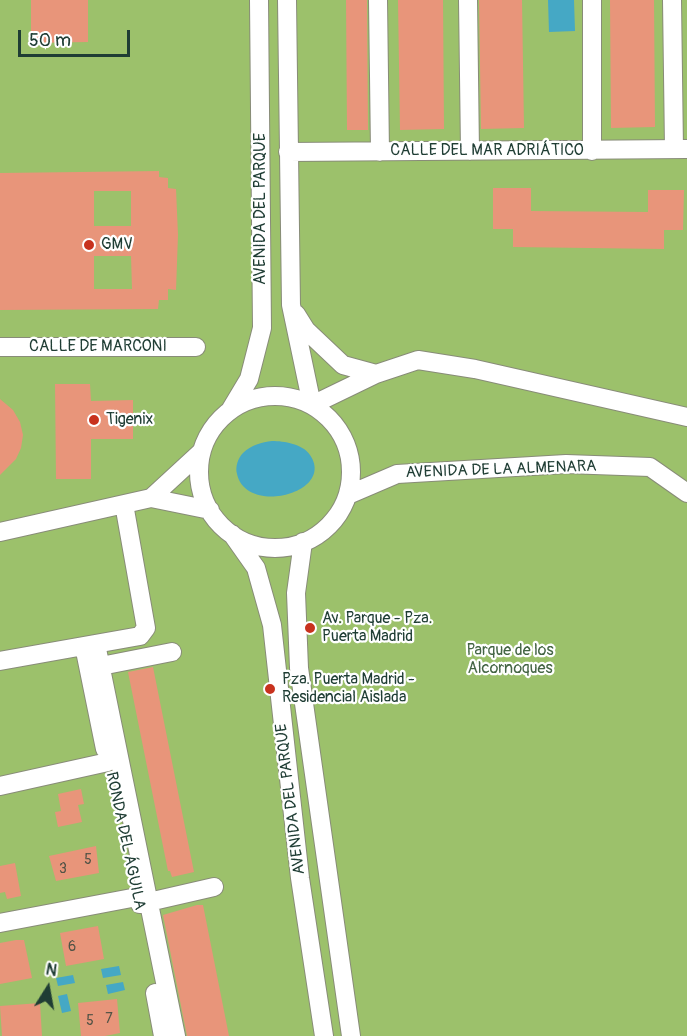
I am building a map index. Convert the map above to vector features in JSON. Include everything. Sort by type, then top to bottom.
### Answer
[{"type":"street","name":"AVENIDA DEL PARQUE","points":[[230,410],[249,379],[262,328],[259,0]]},
{"type":"street","name":"AVENIDA DEL PARQUE","points":[[287,0],[291,305],[312,405]]},
{"type":"street","points":[[378,0],[380,152]]},
{"type":"street","points":[[468,0],[470,151]]},
{"type":"street","points":[[592,0],[592,151]]},
{"type":"street","points":[[672,0],[680,149]]},
{"type":"street","name":"CALLE DEL MAR ADRIÁTICO","points":[[288,152],[680,149]]},
{"type":"street","points":[[291,305],[306,330],[343,365],[376,374]]},
{"type":"street","name":"CALLE DE MARCONI","points":[[0,347],[196,347]]},
{"type":"street","points":[[312,405],[376,374],[418,360],[475,369],[687,417]]},
{"type":"street","points":[[268,396],[289,397],[312,405],[327,416],[341,432],[349,452],[352,474],[348,495],[338,515],[323,531],[303,542],[279,548],[254,545],[232,534],[219,523],[202,494],[199,476],[202,451],[213,428],[230,410],[248,400],[268,396]]},
{"type":"street","points":[[151,498],[202,451]]},
{"type":"street","name":"AVENIDA DE LA ALMENARA","points":[[348,495],[397,474],[566,464],[650,467],[687,493]]},
{"type":"street","points":[[0,532],[151,498],[210,510]]},
{"type":"street","points":[[0,661],[140,636],[146,628],[124,504]]},
{"type":"street","name":"AVENIDA DEL PARQUE","points":[[232,534],[256,568],[272,625],[300,878],[324,1036]]},
{"type":"street","name":"AVENIDA DEL PARQUE","points":[[303,542],[296,593],[299,668],[351,1036]]},
{"type":"street","points":[[90,645],[101,666],[142,901],[176,1036]]},
{"type":"street","name":"RONDA DEL ÁGUILA","points":[[90,645],[108,762],[142,901],[163,1036]]},
{"type":"street","points":[[101,666],[172,652]]},
{"type":"street","points":[[0,786],[108,762]]},
{"type":"street","points":[[0,923],[142,901],[214,887]]},
{"type":"green space","name":"Parque de los Alcornoques","points":[[0,0],[687,0],[687,1036],[0,1036]]},
{"type":"water","points":[[548,0],[574,0],[575,31],[549,32]]},
{"type":"water","points":[[272,441],[298,446],[310,455],[315,468],[311,480],[301,489],[271,496],[256,494],[244,487],[236,471],[240,457],[253,446]]},
{"type":"water","points":[[119,966],[121,975],[103,978],[101,969]]},
{"type":"water","points":[[73,975],[75,983],[58,986],[56,978]]},
{"type":"water","points":[[123,982],[125,990],[108,994],[106,985]]},
{"type":"water","points":[[67,994],[71,1011],[62,1013],[58,996]]},
{"type":"building","points":[[31,0],[88,0],[88,42],[31,43]]},
{"type":"building","points":[[346,0],[367,0],[368,130],[347,130]]},
{"type":"building","points":[[398,0],[443,0],[444,129],[400,130]]},
{"type":"building","points":[[479,0],[522,0],[524,128],[481,129]]},
{"type":"building","points":[[610,0],[654,0],[655,127],[611,128]]},
{"type":"building","name":"GMV","points":[[159,171],[159,177],[168,178],[168,188],[176,189],[178,235],[176,290],[168,289],[168,300],[159,300],[158,309],[0,310],[0,173]],"holes":[[[94,191],[131,191],[131,226],[94,226]],[[94,256],[131,256],[132,289],[94,289]]]},
{"type":"building","points":[[493,188],[531,188],[531,211],[648,212],[648,190],[684,190],[683,230],[664,230],[664,249],[513,247],[513,229],[493,229]]},
{"type":"building","name":"Tigenix","points":[[55,384],[90,384],[91,401],[133,400],[133,439],[91,439],[91,479],[56,479]]},
{"type":"building","points":[[0,399],[13,410],[20,422],[23,435],[16,459],[0,475]]},
{"type":"building","points":[[153,667],[194,872],[172,877],[168,871],[128,672]]},
{"type":"building","points":[[81,789],[84,804],[78,805],[82,822],[58,827],[55,812],[61,811],[58,794]]},
{"type":"building","points":[[96,846],[99,873],[56,881],[49,856]]},
{"type":"building","points":[[15,863],[21,896],[7,899],[5,892],[0,893],[0,866]]},
{"type":"building","points":[[203,905],[229,1036],[187,1036],[163,915]]},
{"type":"building","points":[[98,926],[104,959],[66,966],[60,933]]},
{"type":"building","points":[[24,940],[32,978],[0,984],[0,943]]},
{"type":"building","points":[[117,999],[120,1033],[105,1036],[81,1036],[78,1003]]},
{"type":"building","points":[[40,1003],[42,1036],[2,1036],[0,1006]]},
{"type":"place","name":"GMV","points":[[89,245]]},
{"type":"place","name":"Tigenix","points":[[94,420]]},
{"type":"place","name":"Av. Parque - Pza. Puerta Madrid","points":[[310,628]]},
{"type":"place","name":"Pza. Puerta Madrid - Residencial Aislada","points":[[270,689]]}]
